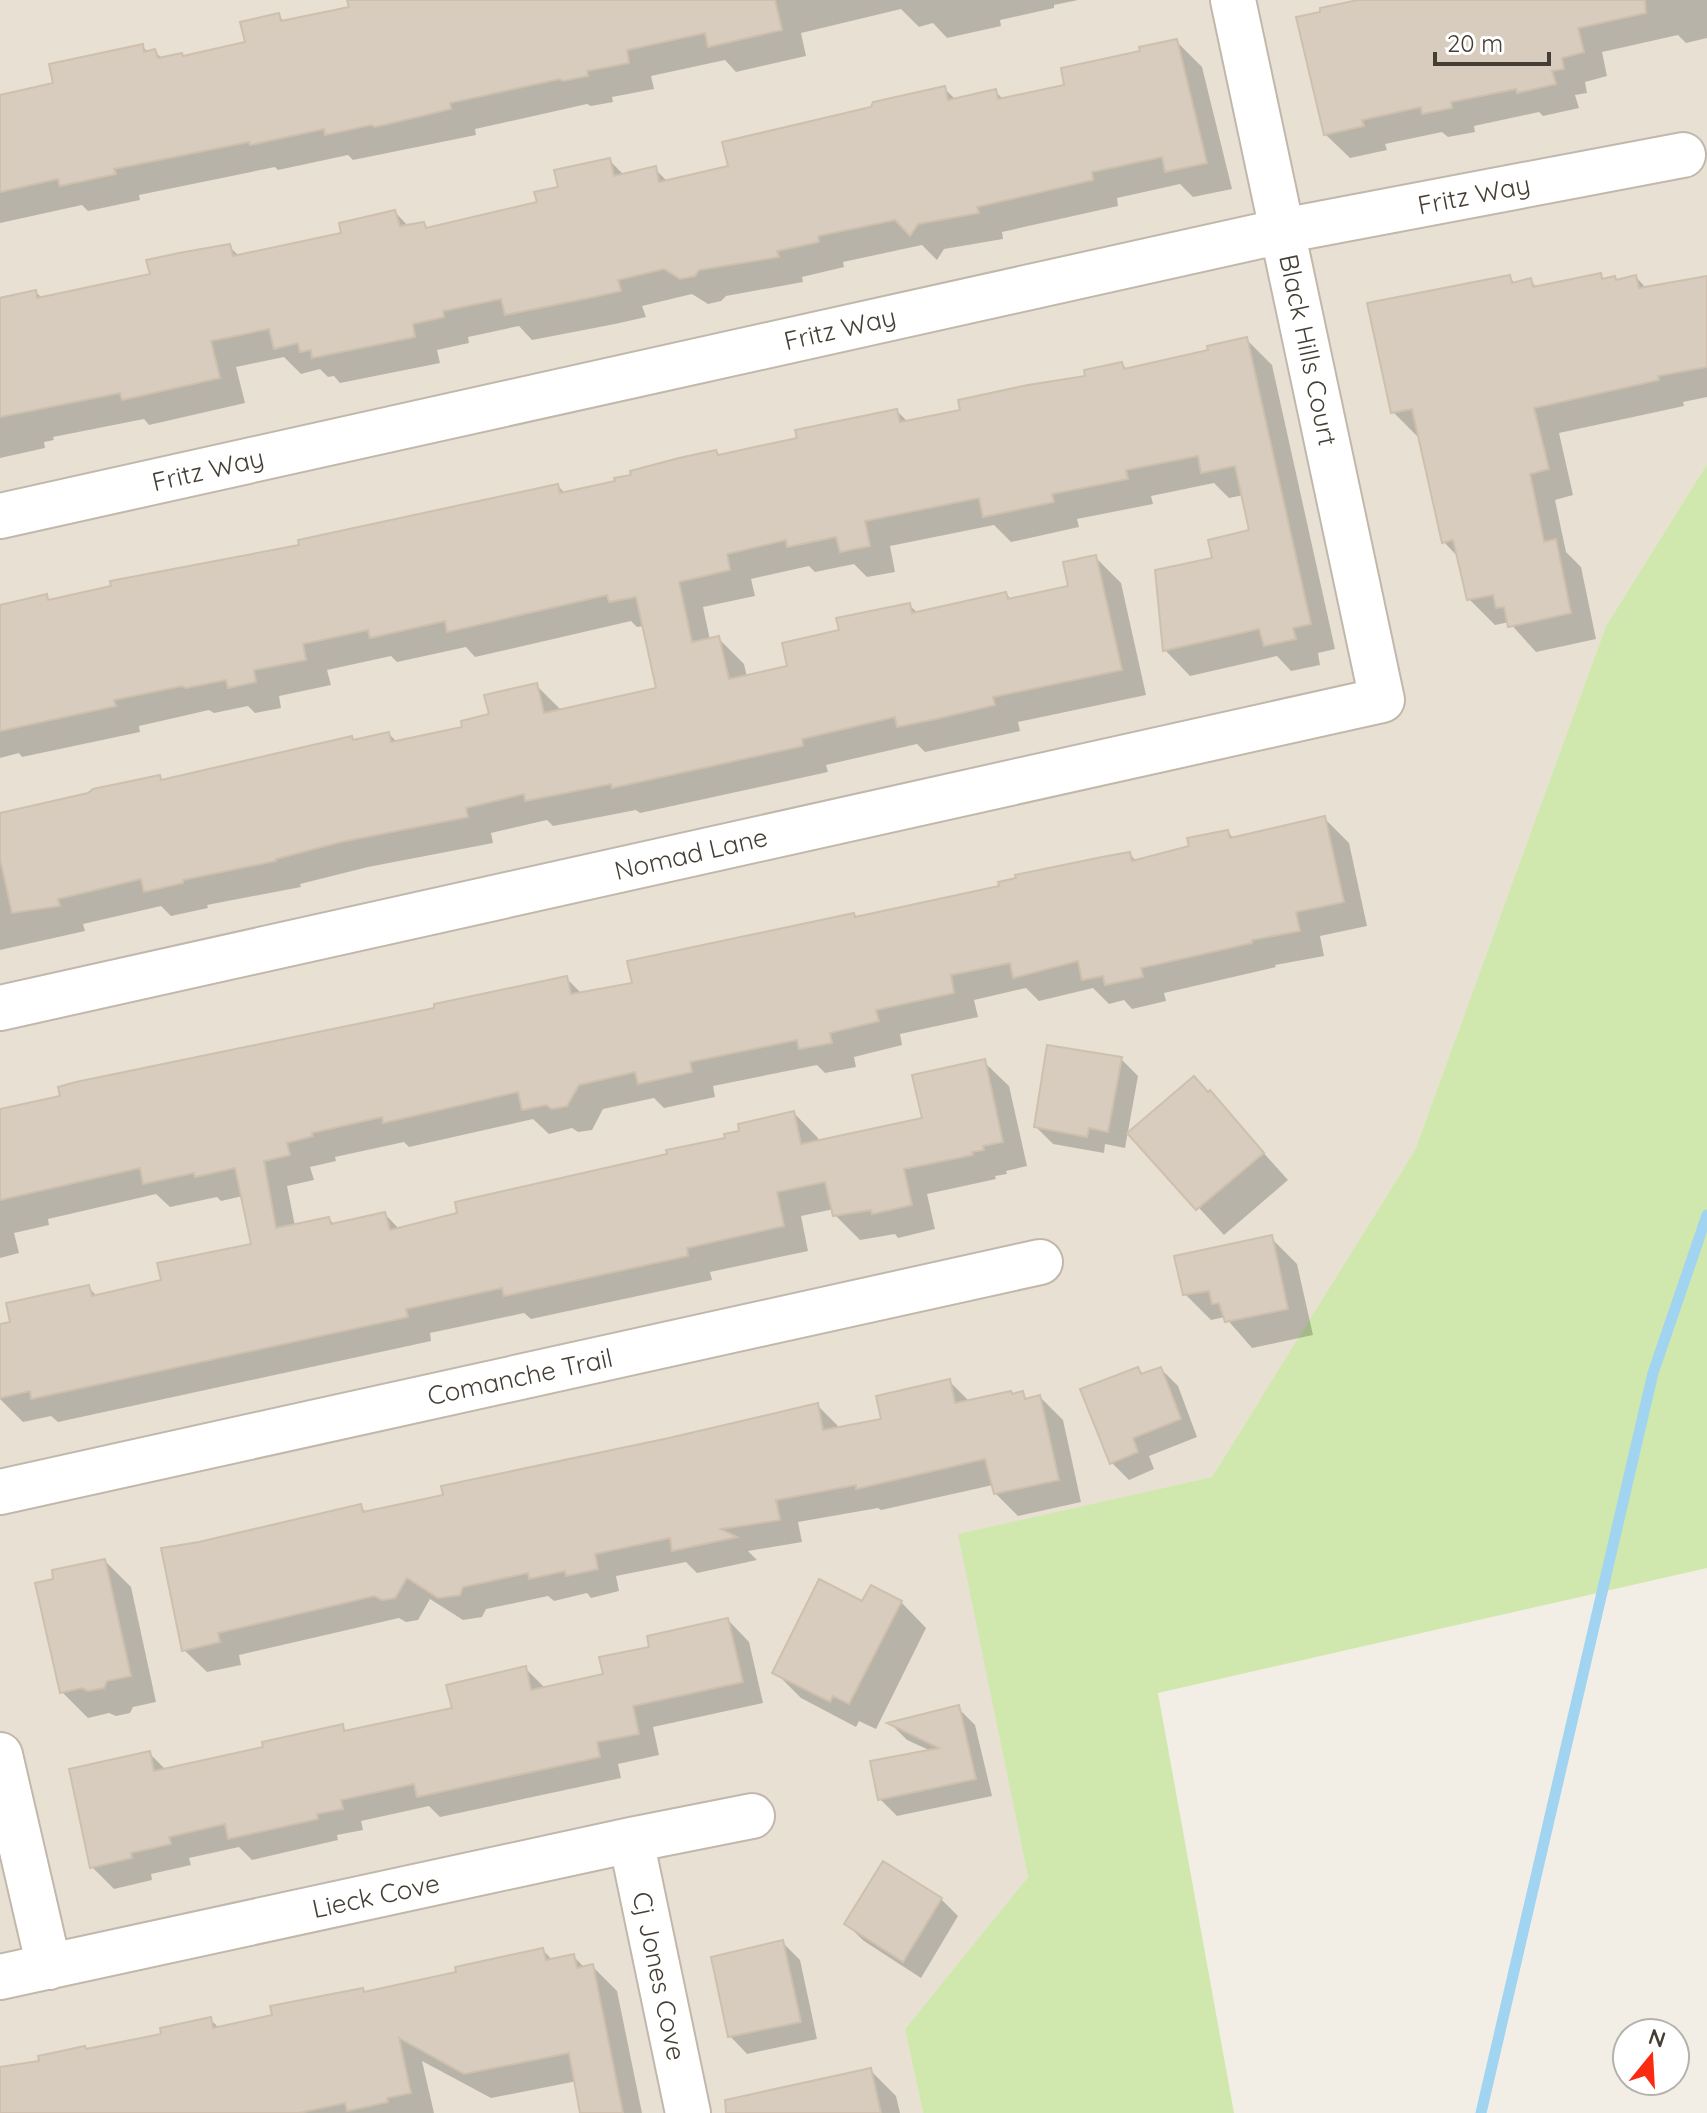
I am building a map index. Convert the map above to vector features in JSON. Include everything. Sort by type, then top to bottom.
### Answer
[{"type":"street","name":"Black Hills Court","points":[[1233,0],[1382,700]]},
{"type":"street","name":"Fritz Way","points":[[0,516],[1282,231],[1683,155]]},
{"type":"street","name":"Nomad Lane","points":[[0,1008],[1382,700]]},
{"type":"street","name":"Comanche Trail","points":[[0,1492],[1040,1262]]},
{"type":"street","points":[[0,1755],[49,1967]]},
{"type":"street","name":"Lieck Cove","points":[[0,1977],[752,1816]]},
{"type":"street","name":"Cj Jones Cove","points":[[631,1840],[688,2113]]},
{"type":"shaded area","points":[[0,0],[1707,0],[1707,464],[1606,626],[1415,1150],[1212,1477],[959,1534],[1028,1877],[905,2029],[923,2113],[0,2113]]},
{"type":"green space","points":[[1707,464],[1707,1568],[1158,1693],[1234,2113],[923,2113],[905,2029],[1028,1877],[958,1534],[1212,1477],[1415,1150],[1606,626]]},
{"type":"building","points":[[347,0],[775,0],[782,30],[708,47],[705,33],[627,50],[629,63],[587,71],[588,76],[560,79],[450,103],[451,109],[375,127],[371,125],[325,135],[324,129],[250,145],[249,142],[114,169],[116,174],[60,186],[58,179],[0,192],[0,95],[53,83],[49,64],[143,44],[144,52],[155,49],[158,58],[182,53],[183,56],[245,42],[240,22],[279,13],[281,21],[349,7]]},
{"type":"building","points":[[1358,0],[1645,0],[1646,13],[1578,28],[1584,52],[1562,58],[1564,69],[1552,71],[1556,84],[1451,102],[1452,108],[1422,114],[1421,107],[1362,120],[1364,126],[1324,135],[1296,17]]},
{"type":"building","points":[[1177,39],[1207,163],[1165,172],[1162,157],[1092,172],[1093,180],[977,207],[979,213],[918,224],[910,236],[895,220],[818,236],[819,242],[777,251],[779,257],[699,270],[695,276],[680,279],[664,269],[618,280],[621,291],[505,315],[501,299],[443,311],[444,317],[413,324],[415,337],[312,358],[311,350],[300,352],[298,343],[274,349],[269,329],[211,341],[220,378],[122,400],[120,393],[0,417],[0,298],[36,290],[37,298],[150,274],[146,260],[179,253],[230,244],[233,256],[341,233],[339,223],[395,210],[400,226],[424,222],[426,228],[537,202],[534,192],[558,187],[554,170],[610,158],[614,176],[656,166],[659,182],[728,166],[722,142],[945,86],[948,100],[996,89],[998,99],[1064,85],[1061,68],[1140,51],[1139,47]]},
{"type":"building","points":[[1601,273],[1602,279],[1615,276],[1616,280],[1636,275],[1639,288],[1707,276],[1707,367],[1658,376],[1659,380],[1534,408],[1549,469],[1530,474],[1544,542],[1556,539],[1571,613],[1508,627],[1504,607],[1496,608],[1493,595],[1467,600],[1453,540],[1442,543],[1412,409],[1391,413],[1367,303],[1510,275],[1512,283],[1531,278],[1533,287]]},
{"type":"building","points":[[1247,337],[1311,624],[1293,628],[1296,639],[1264,646],[1259,629],[1163,651],[1155,570],[1212,558],[1208,540],[1249,530],[1235,466],[1201,473],[1198,456],[1126,470],[1128,479],[1052,494],[1054,502],[983,517],[979,498],[865,521],[870,546],[840,552],[836,537],[787,547],[786,540],[727,554],[730,570],[679,582],[692,642],[719,636],[729,679],[787,666],[782,643],[839,630],[836,618],[910,603],[912,613],[1006,592],[1008,599],[1068,586],[1063,562],[1096,555],[1122,670],[993,697],[995,705],[936,719],[897,727],[895,717],[802,739],[803,746],[612,788],[611,784],[525,801],[524,794],[466,808],[468,817],[341,842],[276,861],[183,880],[183,883],[144,892],[141,879],[58,899],[60,906],[12,913],[0,859],[0,813],[88,793],[93,789],[160,775],[161,780],[352,736],[353,740],[389,732],[391,742],[462,727],[461,721],[489,714],[484,695],[537,683],[544,713],[656,688],[636,597],[609,602],[607,595],[447,632],[445,621],[370,638],[368,630],[303,644],[306,660],[254,670],[256,682],[228,688],[226,680],[186,688],[182,686],[114,700],[116,706],[0,731],[0,605],[47,594],[48,600],[111,586],[110,581],[299,545],[298,540],[558,484],[560,493],[615,481],[614,478],[631,475],[630,471],[679,458],[716,450],[718,455],[797,438],[795,430],[897,409],[900,422],[960,410],[958,400],[1085,376],[1084,370],[1122,362],[1124,369],[1208,350],[1207,346]]},
{"type":"building","points":[[1325,816],[1344,902],[1296,912],[1300,931],[1141,968],[1143,977],[1105,985],[1103,976],[1082,980],[1078,961],[1013,978],[1010,963],[951,975],[954,993],[876,1010],[879,1021],[830,1033],[832,1043],[799,1049],[797,1040],[690,1062],[692,1072],[638,1084],[635,1072],[579,1085],[567,1106],[552,1109],[546,1105],[522,1110],[518,1092],[383,1123],[382,1117],[312,1133],[313,1136],[287,1143],[290,1155],[264,1161],[276,1228],[329,1217],[331,1224],[385,1212],[390,1230],[457,1213],[455,1202],[667,1154],[666,1150],[725,1138],[724,1134],[739,1131],[738,1124],[794,1111],[801,1144],[922,1118],[912,1075],[985,1059],[1003,1142],[983,1146],[984,1150],[972,1152],[973,1155],[904,1169],[912,1205],[872,1214],[871,1210],[833,1216],[825,1182],[777,1192],[784,1226],[687,1248],[688,1256],[504,1296],[502,1288],[406,1309],[408,1317],[31,1399],[30,1391],[0,1398],[0,1324],[10,1322],[6,1303],[89,1285],[92,1296],[161,1280],[157,1263],[251,1244],[235,1168],[143,1184],[140,1168],[0,1200],[0,1109],[60,1096],[58,1087],[76,1082],[434,1008],[434,1004],[567,976],[571,994],[632,983],[627,961],[999,886],[998,882],[1016,878],[1015,875],[1102,857],[1130,852],[1132,861],[1189,846],[1187,838],[1228,830],[1230,838]]},
{"type":"building","points":[[1047,1045],[1122,1057],[1108,1132],[1089,1128],[1087,1137],[1034,1127]]},
{"type":"building","points":[[1194,1076],[1208,1092],[1210,1090],[1264,1153],[1196,1210],[1127,1133]]},
{"type":"building","points":[[1272,1235],[1288,1309],[1225,1322],[1219,1303],[1212,1304],[1209,1291],[1183,1295],[1174,1256]]},
{"type":"building","points":[[1138,1367],[1141,1374],[1161,1367],[1181,1419],[1133,1438],[1138,1452],[1110,1464],[1080,1389]]},
{"type":"building","points":[[950,1379],[955,1403],[1011,1391],[1012,1394],[1023,1391],[1025,1399],[1040,1395],[1059,1480],[994,1494],[985,1459],[856,1489],[856,1485],[776,1500],[780,1520],[721,1529],[737,1537],[672,1551],[670,1538],[595,1554],[598,1569],[566,1576],[565,1571],[529,1579],[528,1573],[463,1587],[460,1595],[438,1598],[407,1578],[395,1598],[382,1600],[374,1596],[218,1633],[220,1642],[182,1651],[161,1548],[361,1504],[363,1512],[443,1495],[441,1486],[818,1403],[823,1430],[881,1419],[876,1396]]},
{"type":"building","points":[[105,1559],[131,1676],[107,1681],[104,1688],[88,1691],[82,1688],[60,1693],[35,1583],[53,1579],[52,1570]]},
{"type":"building","points":[[819,1579],[862,1601],[871,1585],[902,1601],[849,1704],[833,1696],[830,1702],[772,1673]]},
{"type":"building","points":[[728,1618],[743,1682],[633,1706],[639,1734],[597,1742],[600,1757],[417,1797],[414,1784],[341,1800],[343,1809],[317,1814],[318,1819],[228,1839],[225,1824],[169,1837],[171,1844],[131,1853],[132,1858],[90,1868],[69,1769],[150,1751],[154,1771],[263,1747],[262,1742],[343,1724],[344,1731],[452,1708],[446,1685],[526,1666],[531,1690],[603,1674],[599,1657],[649,1647],[647,1636]]},
{"type":"building","points":[[959,1705],[976,1779],[878,1800],[870,1761],[939,1748],[887,1723]]},
{"type":"building","points":[[883,1861],[942,1898],[903,1962],[844,1924]]},
{"type":"building","points":[[783,1940],[801,2022],[728,2037],[711,1957]]},
{"type":"building","points":[[543,1948],[546,1960],[574,1954],[577,1968],[593,1964],[623,2113],[580,2113],[569,2053],[464,2074],[399,2038],[411,2093],[387,2098],[388,2102],[347,2111],[345,2103],[299,2113],[0,2113],[0,2067],[39,2061],[38,2056],[85,2046],[86,2049],[161,2034],[160,2028],[211,2017],[213,2028],[272,2015],[270,2006],[363,1988],[364,1992],[456,1972],[455,1967]]},
{"type":"building","points":[[871,2068],[881,2113],[726,2113],[725,2100]]},
{"type":"waterway","points":[[1481,2113],[1653,1373],[1707,1215]]}]
